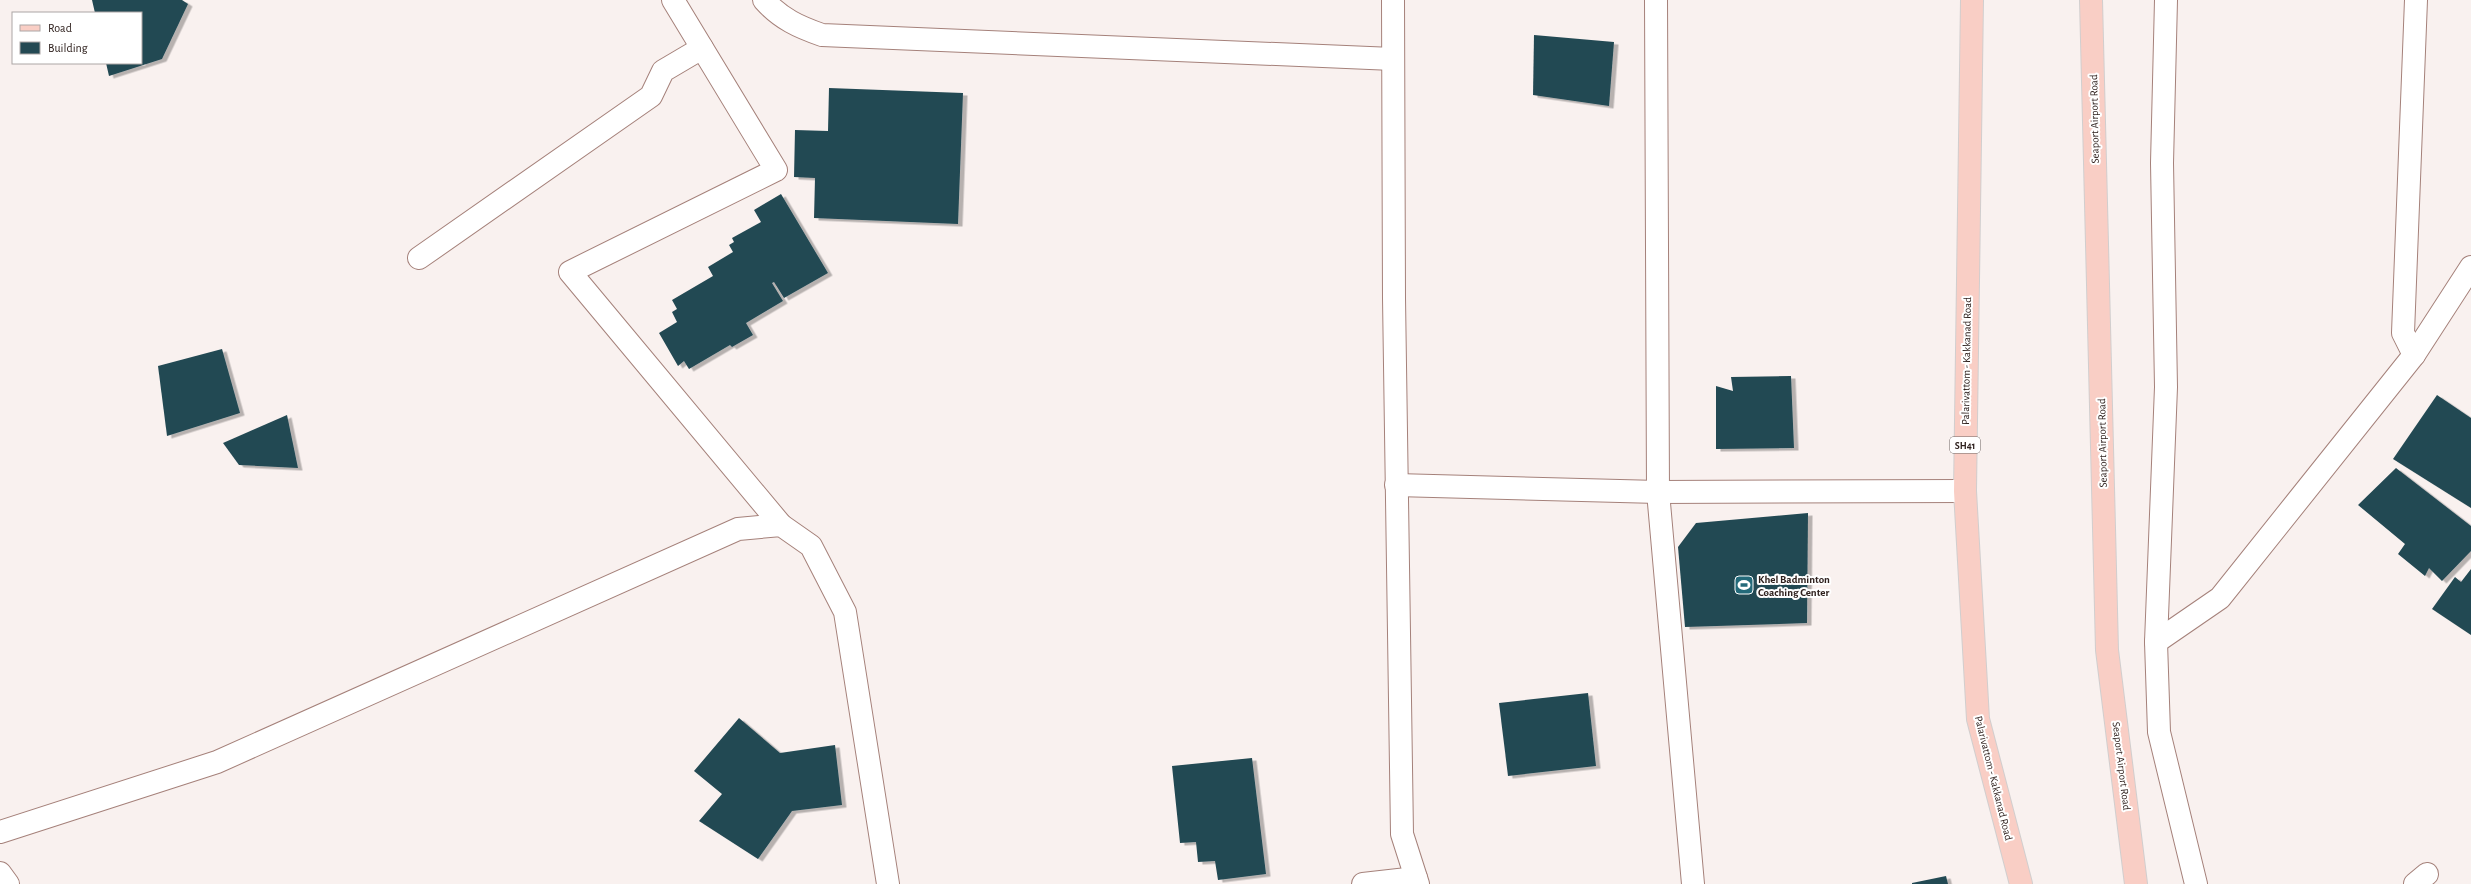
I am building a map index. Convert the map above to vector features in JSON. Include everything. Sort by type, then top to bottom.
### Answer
[{"type":"main road","name":"Palarivattom - Kakkanad Road","points":[[1972,0],[1965,491],[1978,719],[2021,884]]},
{"type":"main road","name":"Seaport Airport Road","points":[[2091,0],[2107,650],[2136,884]]},
{"type":"street","points":[[673,0],[776,170],[570,272],[781,525],[811,546],[845,612],[888,884]]},
{"type":"street","points":[[764,0],[775,12],[794,25],[822,35],[1393,59]]},
{"type":"street","points":[[1363,884],[1417,881],[1402,834],[1396,485],[1393,0]]},
{"type":"street","points":[[1656,0],[1658,492],[1693,884]]},
{"type":"street","points":[[2166,0],[2162,163],[2166,387],[2156,642],[2159,732],[2196,884]]},
{"type":"street","points":[[2414,355],[2403,333],[2416,0]]},
{"type":"street","points":[[419,258],[651,96],[663,71],[702,48]]},
{"type":"street","points":[[2156,642],[2220,598],[2414,355],[2471,267]]},
{"type":"street","points":[[1396,485],[1658,492],[1965,491]]},
{"type":"street","points":[[0,832],[217,762],[738,529],[781,525]]},
{"type":"street","points":[[0,873],[8,884]]},
{"type":"building","points":[[92,0],[182,0],[188,4],[162,59],[109,76],[106,64],[142,64],[142,12],[95,12]]},
{"type":"building","points":[[1534,35],[1614,42],[1609,106],[1533,95]]},
{"type":"building","points":[[829,88],[963,93],[958,224],[814,218],[815,178],[794,177],[795,130],[828,131]]},
{"type":"building","points":[[781,194],[828,273],[784,298],[774,282],[772,283],[783,301],[746,323],[753,335],[732,347],[730,345],[689,369],[684,361],[678,366],[659,333],[677,322],[672,312],[677,309],[672,300],[713,276],[708,267],[733,252],[729,245],[734,242],[732,238],[761,222],[754,210]]},
{"type":"building","points":[[222,349],[240,413],[167,436],[158,366]]},
{"type":"building","points":[[1791,376],[1794,448],[1716,449],[1716,386],[1733,391],[1731,377]]},
{"type":"building","points":[[2437,395],[2471,418],[2471,508],[2393,459]]},
{"type":"building","points":[[287,415],[298,468],[239,465],[223,443]]},
{"type":"building","points":[[2396,468],[2471,526],[2471,551],[2442,581],[2429,568],[2425,576],[2398,554],[2405,544],[2358,505]]},
{"type":"building","name":"Khel Badminton Coaching Center","points":[[1808,513],[1807,623],[1685,627],[1678,547],[1696,523]]},
{"type":"building","points":[[2471,569],[2471,635],[2432,609],[2455,577],[2461,582]]},
{"type":"building","points":[[1588,693],[1596,766],[1508,776],[1499,703]]},
{"type":"building","points":[[739,718],[780,753],[835,745],[842,805],[792,811],[758,859],[699,821],[722,794],[694,771]]},
{"type":"building","points":[[1252,758],[1266,874],[1218,880],[1215,861],[1198,862],[1196,842],[1180,843],[1172,766]]},
{"type":"building","points":[[1946,876],[1948,884],[1912,884],[1912,883]]},
{"type":"place","name":"Khel Badminton Coaching Center","points":[[1744,585]]}]
